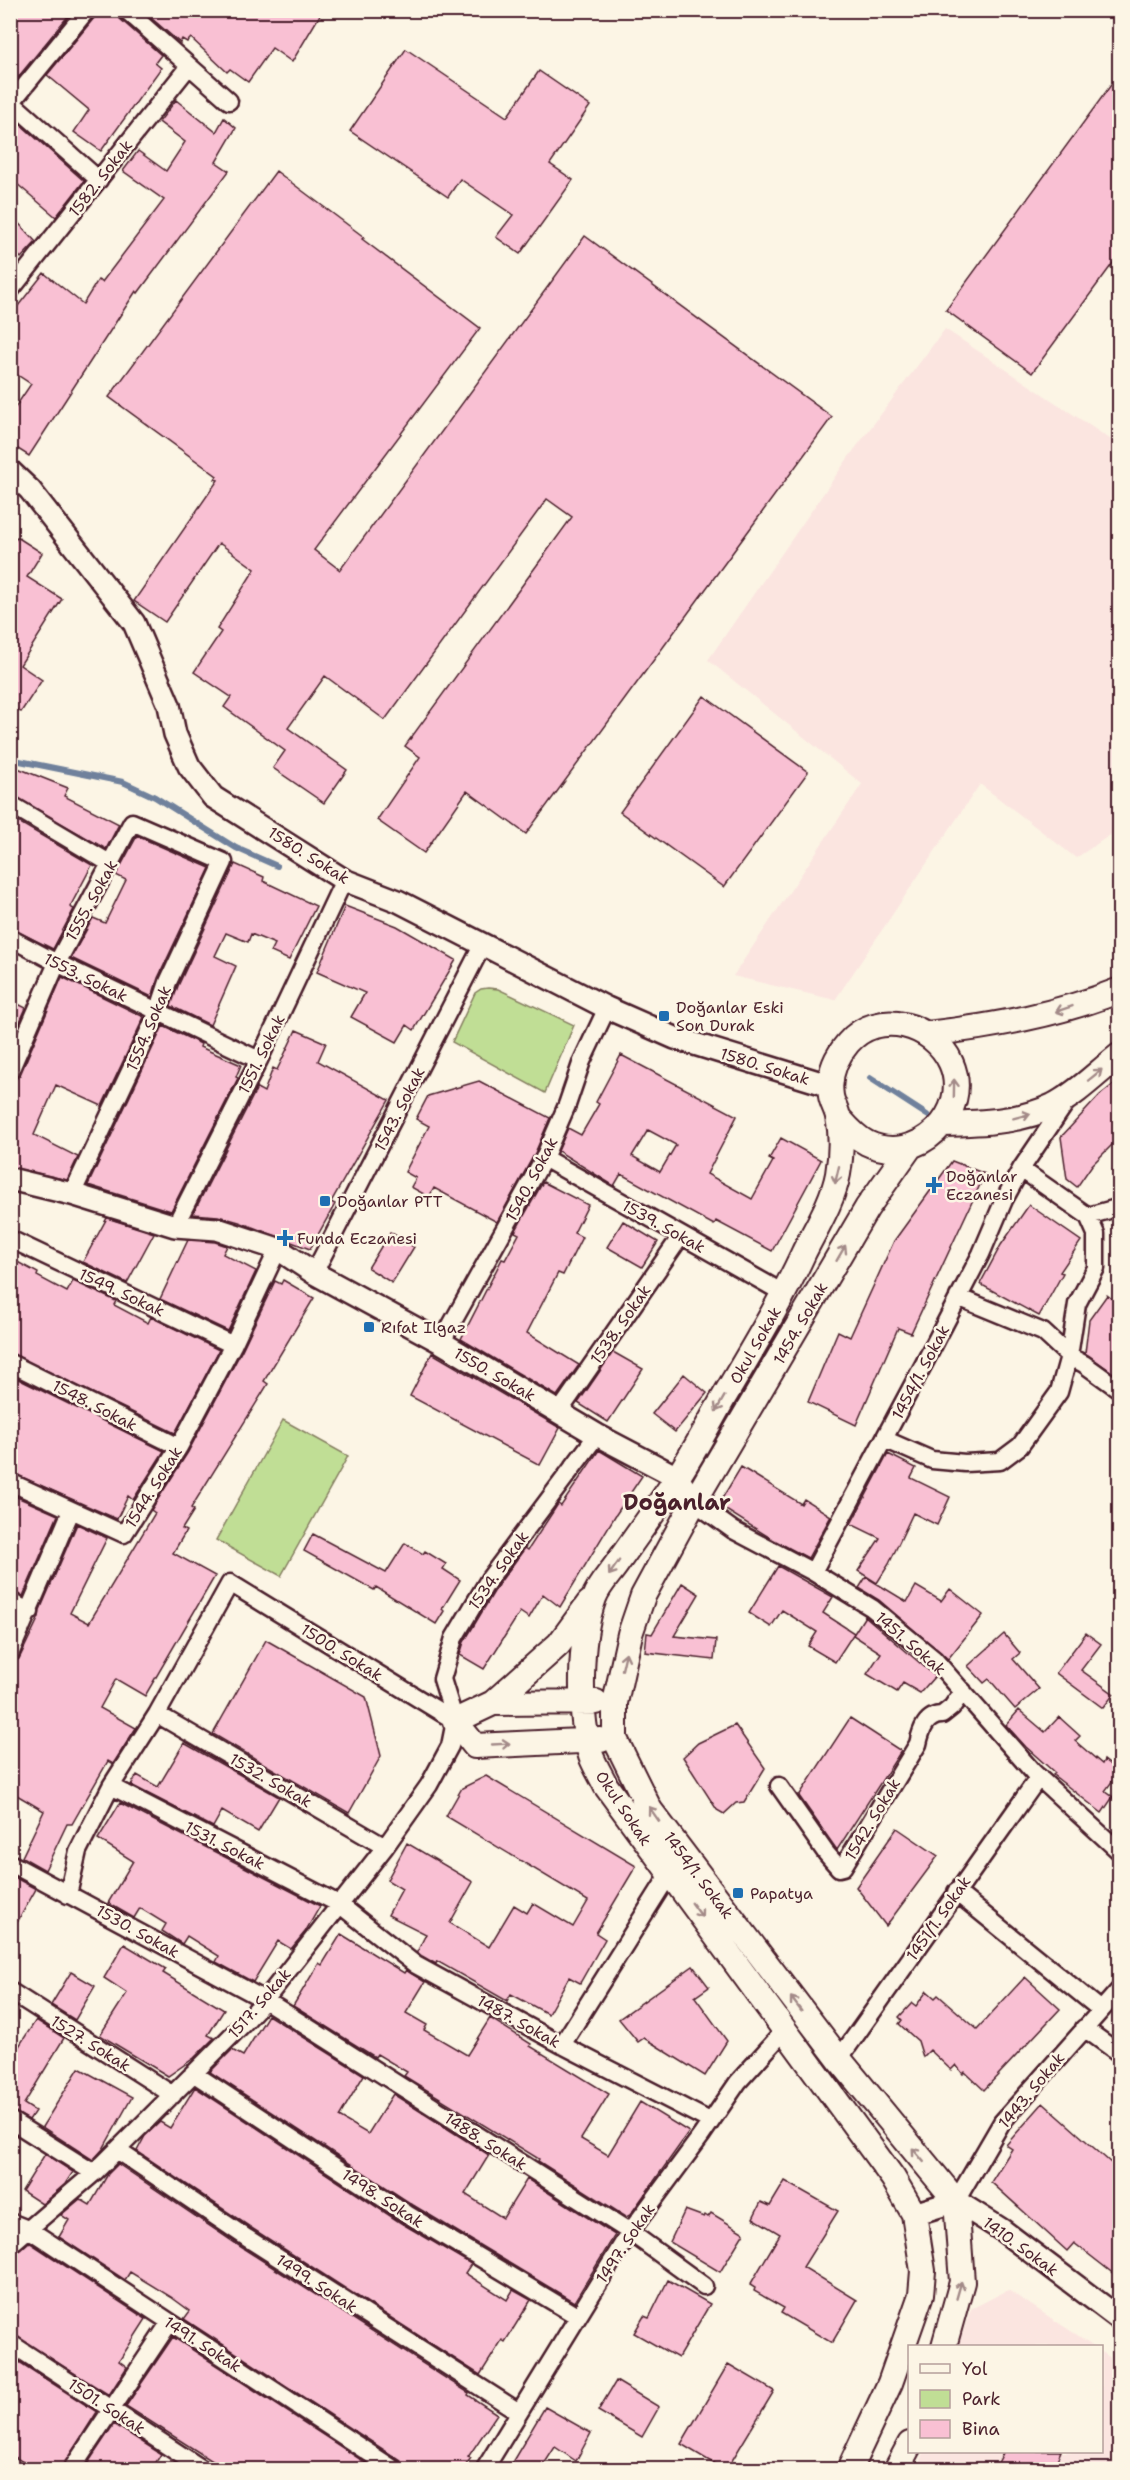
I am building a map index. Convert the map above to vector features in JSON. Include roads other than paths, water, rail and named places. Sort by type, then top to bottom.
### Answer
[{"type":"main road","points":[[927,1034],[982,1027],[1053,1013],[1119,990]]},
{"type":"main road","points":[[888,1024],[909,1025],[927,1034],[942,1048],[952,1065],[956,1086],[953,1106],[943,1124],[928,1138],[910,1147],[889,1149],[869,1144],[851,1133],[838,1117],[831,1097],[831,1076],[837,1057],[850,1040],[867,1029],[888,1024]]},
{"type":"main road","points":[[943,1124],[990,1123],[1052,1106],[1071,1094],[1119,1055]]},
{"type":"main road","name":"Okul Sokak","points":[[838,1117],[841,1147],[838,1177],[785,1294],[677,1477],[594,1596],[586,1635],[581,1702],[592,1758],[606,1786],[893,2178],[914,2214],[923,2271],[921,2295],[890,2383],[849,2469]]},
{"type":"main road","name":"1454. Sokak","points":[[694,1502],[867,1208],[910,1147]]},
{"type":"main road","name":"1454/1. Sokak","points":[[694,1502],[644,1596],[630,1634],[615,1703],[615,1739],[650,1810],[839,2059],[956,2201]]},
{"type":"main road","points":[[594,1596],[559,1644],[493,1703],[455,1720],[475,1746],[615,1739]]},
{"type":"main road","points":[[493,1703],[615,1703]]},
{"type":"main road","points":[[944,2345],[962,2282],[956,2201]]},
{"type":"main road","points":[[896,2469],[908,2446]]},
{"type":"street","points":[[87,10],[11,102],[99,180]]},
{"type":"street","points":[[126,10],[229,100]]},
{"type":"street","name":"1582. Sokak","points":[[10,291],[189,66]]},
{"type":"street","name":"1580. Sokak","points":[[10,471],[30,490],[134,623],[169,705],[175,734],[184,755],[189,766],[213,797],[344,880],[398,901],[606,1008],[675,1038],[831,1086]]},
{"type":"street","points":[[10,804],[111,864]]},
{"type":"street","name":"1555. Sokak","points":[[11,1068],[57,963],[132,822],[224,862]]},
{"type":"street","name":"1554. Sokak","points":[[72,1194],[158,1012],[168,982],[224,862]]},
{"type":"street","name":"1551. Sokak","points":[[175,1226],[259,1060],[344,880]]},
{"type":"street","name":"1553. Sokak","points":[[10,938],[259,1060]]},
{"type":"street","name":"1543. Sokak","points":[[314,1273],[483,944]]},
{"type":"street","name":"1540. Sokak","points":[[441,1343],[544,1158],[567,1105],[582,1061],[606,1008]]},
{"type":"street","name":"1454/1. Sokak","points":[[813,1572],[958,1297],[1022,1169],[1071,1094]]},
{"type":"street","name":"1539. Sokak","points":[[544,1158],[785,1294]]},
{"type":"street","points":[[884,1439],[932,1460],[965,1463],[1000,1461],[1020,1446],[1059,1392],[1069,1356],[1077,1304],[1096,1268],[1096,1234],[1088,1216],[1022,1169]]},
{"type":"street","name":"1550. Sokak","points":[[10,1179],[72,1194],[175,1226],[217,1229],[278,1249],[314,1273],[441,1343],[597,1435],[677,1477],[694,1502]]},
{"type":"street","points":[[1088,1216],[1119,1207]]},
{"type":"street","name":"1538. Sokak","points":[[559,1412],[681,1236]]},
{"type":"street","name":"1549. Sokak","points":[[10,1239],[233,1345]]},
{"type":"street","name":"1544. Sokak","points":[[71,1511],[124,1534],[178,1447],[233,1345],[278,1249]]},
{"type":"street","points":[[958,1297],[1043,1332],[1069,1356],[1084,1364],[1119,1390]]},
{"type":"street","name":"1548. Sokak","points":[[10,1363],[178,1447]]},
{"type":"street","name":"1534. Sokak","points":[[455,1720],[442,1679],[454,1638],[489,1579],[597,1435]]},
{"type":"street","points":[[10,1482],[71,1511],[30,1612],[10,1654]]},
{"type":"street","name":"1451. Sokak","points":[[694,1502],[710,1511],[733,1530],[813,1572],[872,1608],[934,1659],[990,1725],[1039,1777],[1119,1852]]},
{"type":"street","name":"1500. Sokak","points":[[157,1714],[230,1583],[455,1720]]},
{"type":"street","points":[[10,1602],[30,1612]]},
{"type":"street","name":"1542. Sokak","points":[[779,1786],[826,1854],[839,1868],[843,1867],[918,1744],[927,1720],[935,1715],[942,1715],[952,1707],[963,1691]]},
{"type":"street","points":[[68,1895],[78,1851],[111,1786],[157,1714]]},
{"type":"street","name":"1532. Sokak","points":[[157,1714],[385,1847]]},
{"type":"street","name":"1517. Sokak","points":[[10,2246],[94,2173],[265,2000],[385,1847],[429,1785],[450,1746],[455,1720]]},
{"type":"street","name":"1451/1. Sokak","points":[[839,2059],[1039,1777]]},
{"type":"street","name":"1531. Sokak","points":[[111,1786],[339,1904]]},
{"type":"street","name":"1530. Sokak","points":[[10,1863],[265,2000]]},
{"type":"street","points":[[562,2045],[670,1873]]},
{"type":"street","points":[[956,1892],[1101,2010]]},
{"type":"street","name":"1487. Sokak","points":[[339,1904],[416,1965],[562,2045],[710,2121]]},
{"type":"street","name":"1443. Sokak","points":[[956,2201],[1002,2122],[1119,1989]]},
{"type":"street","name":"1527. Sokak","points":[[10,1991],[173,2095]]},
{"type":"street","name":"1488. Sokak","points":[[265,2000],[630,2232],[704,2286]]},
{"type":"street","points":[[1084,2028],[1119,2054]]},
{"type":"street","name":"1497. Sokak","points":[[484,2469],[630,2232],[738,2082],[785,2030]]},
{"type":"street","name":"1498. Sokak","points":[[193,2073],[407,2214],[577,2316]]},
{"type":"street","points":[[10,2120],[94,2173]]},
{"type":"street","name":"1499. Sokak","points":[[117,2150],[237,2232],[519,2412]]},
{"type":"street","points":[[914,2214],[956,2201]]},
{"type":"street","name":"1410. Sokak","points":[[956,2201],[1002,2230],[1119,2319]]},
{"type":"street","name":"1491. Sokak","points":[[10,2222],[30,2230],[395,2469]]},
{"type":"street","points":[[70,2469],[170,2322]]},
{"type":"street","name":"1501. Sokak","points":[[10,2343],[204,2469]]},
{"type":"waterway","points":[[10,759],[123,782],[155,797],[236,848],[277,866]]},
{"type":"waterway","points":[[870,1078],[927,1115]]},
{"type":"place","name":"Doğanlar Eski Son Durak","points":[[664,1016]]},
{"type":"place","name":"Doğanlar Eczanesi","points":[[934,1185]]},
{"type":"place","name":"Doğanlar PTT","points":[[325,1201]]},
{"type":"place","name":"Funda Eczanesi","points":[[285,1238]]},
{"type":"place","name":"Rıfat Ilgaz","points":[[369,1327]]},
{"type":"place","name":"Papatya","points":[[738,1893]]},
{"type":"district","name":"Doğanlar","points":[[677,1502]]}]
